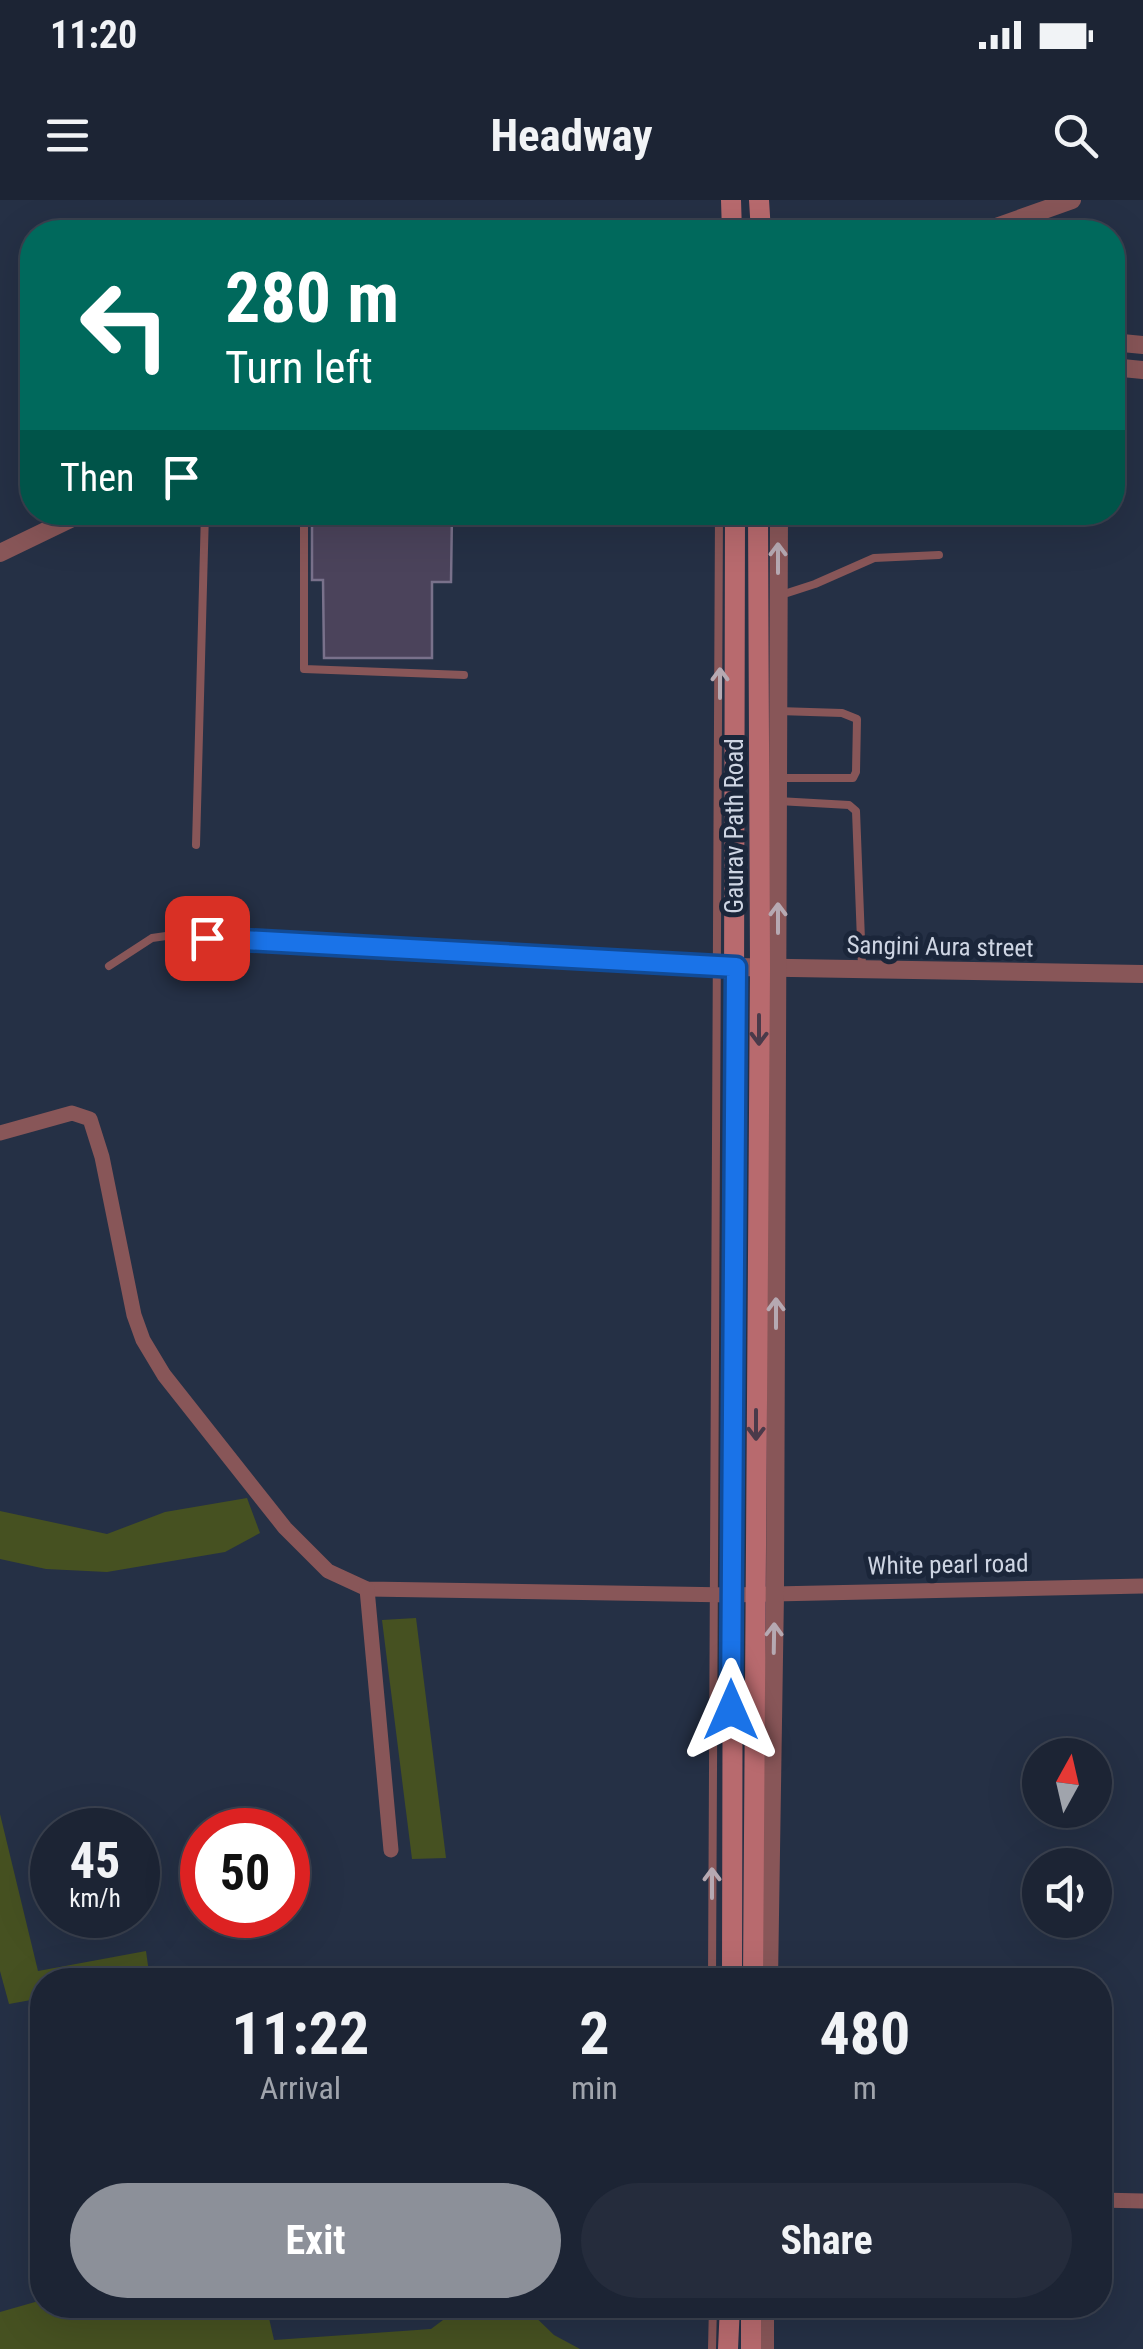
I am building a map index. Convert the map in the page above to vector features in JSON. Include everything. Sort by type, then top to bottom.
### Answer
[{"type":"main road","name":"Gaurav Path Road","points":[[732,1968],[722,1595],[735,525]]},
{"type":"main road","name":"Gaurav Path Road","points":[[753,1968],[765,1593],[769,968],[758,525]]},
{"type":"main road","points":[[728,2349],[729,2318]]},
{"type":"main road","points":[[751,2318],[751,2349]]},
{"type":"street","points":[[1016,220],[1072,200]]},
{"type":"street","points":[[0,554],[59,525]]},
{"type":"street","points":[[769,968],[778,801],[778,525]]},
{"type":"street","name":"Sangini Aura street","points":[[728,967],[1143,974]]},
{"type":"street","points":[[0,1132],[72,1113],[90,1120],[102,1157],[134,1315],[143,1340],[164,1375],[285,1528],[328,1572],[367,1589],[765,1593],[769,1968]]},
{"type":"street","name":"White pearl road","points":[[765,1593],[1143,1586]]},
{"type":"street","points":[[367,1589],[391,1850]]},
{"type":"street","points":[[1112,2200],[1143,2201]]},
{"type":"street","points":[[765,2318],[765,2349]]},
{"type":"lane","points":[[196,844],[205,525]]},
{"type":"lane","points":[[304,525],[304,669],[464,675]]},
{"type":"lane","points":[[109,966],[152,938],[173,935],[728,967],[720,525]]},
{"type":"lane","points":[[778,596],[874,558],[939,555]]},
{"type":"lane","points":[[778,711],[856,718],[856,772],[852,778],[778,778]]},
{"type":"lane","points":[[778,801],[849,805],[856,811],[862,970]]},
{"type":"lane","points":[[712,1968],[722,1595]]},
{"type":"lane","points":[[712,2318],[712,2349]]},
{"type":"green space","points":[[247,1498],[260,1533],[225,1552],[107,1572],[46,1569],[0,1559],[0,1511],[107,1534],[165,1512]]},
{"type":"green space","points":[[416,1618],[446,1858],[412,1859],[382,1620]]},
{"type":"green space","points":[[0,1814],[37,1968],[30,1968],[30,2000],[9,2004],[0,1971]]},
{"type":"green space","points":[[146,1951],[148,1968],[54,1968]]},
{"type":"green space","points":[[30,2303],[30,2318],[269,2318],[274,2340],[431,2329],[446,2318],[536,2318],[554,2335],[580,2349],[0,2349],[0,2312]]},
{"type":"building","points":[[312,525],[452,525],[451,582],[432,582],[432,658],[324,658],[323,580],[312,580]]},
{"type":"route","points":[[207,938],[736,967],[731,1710]]}]
